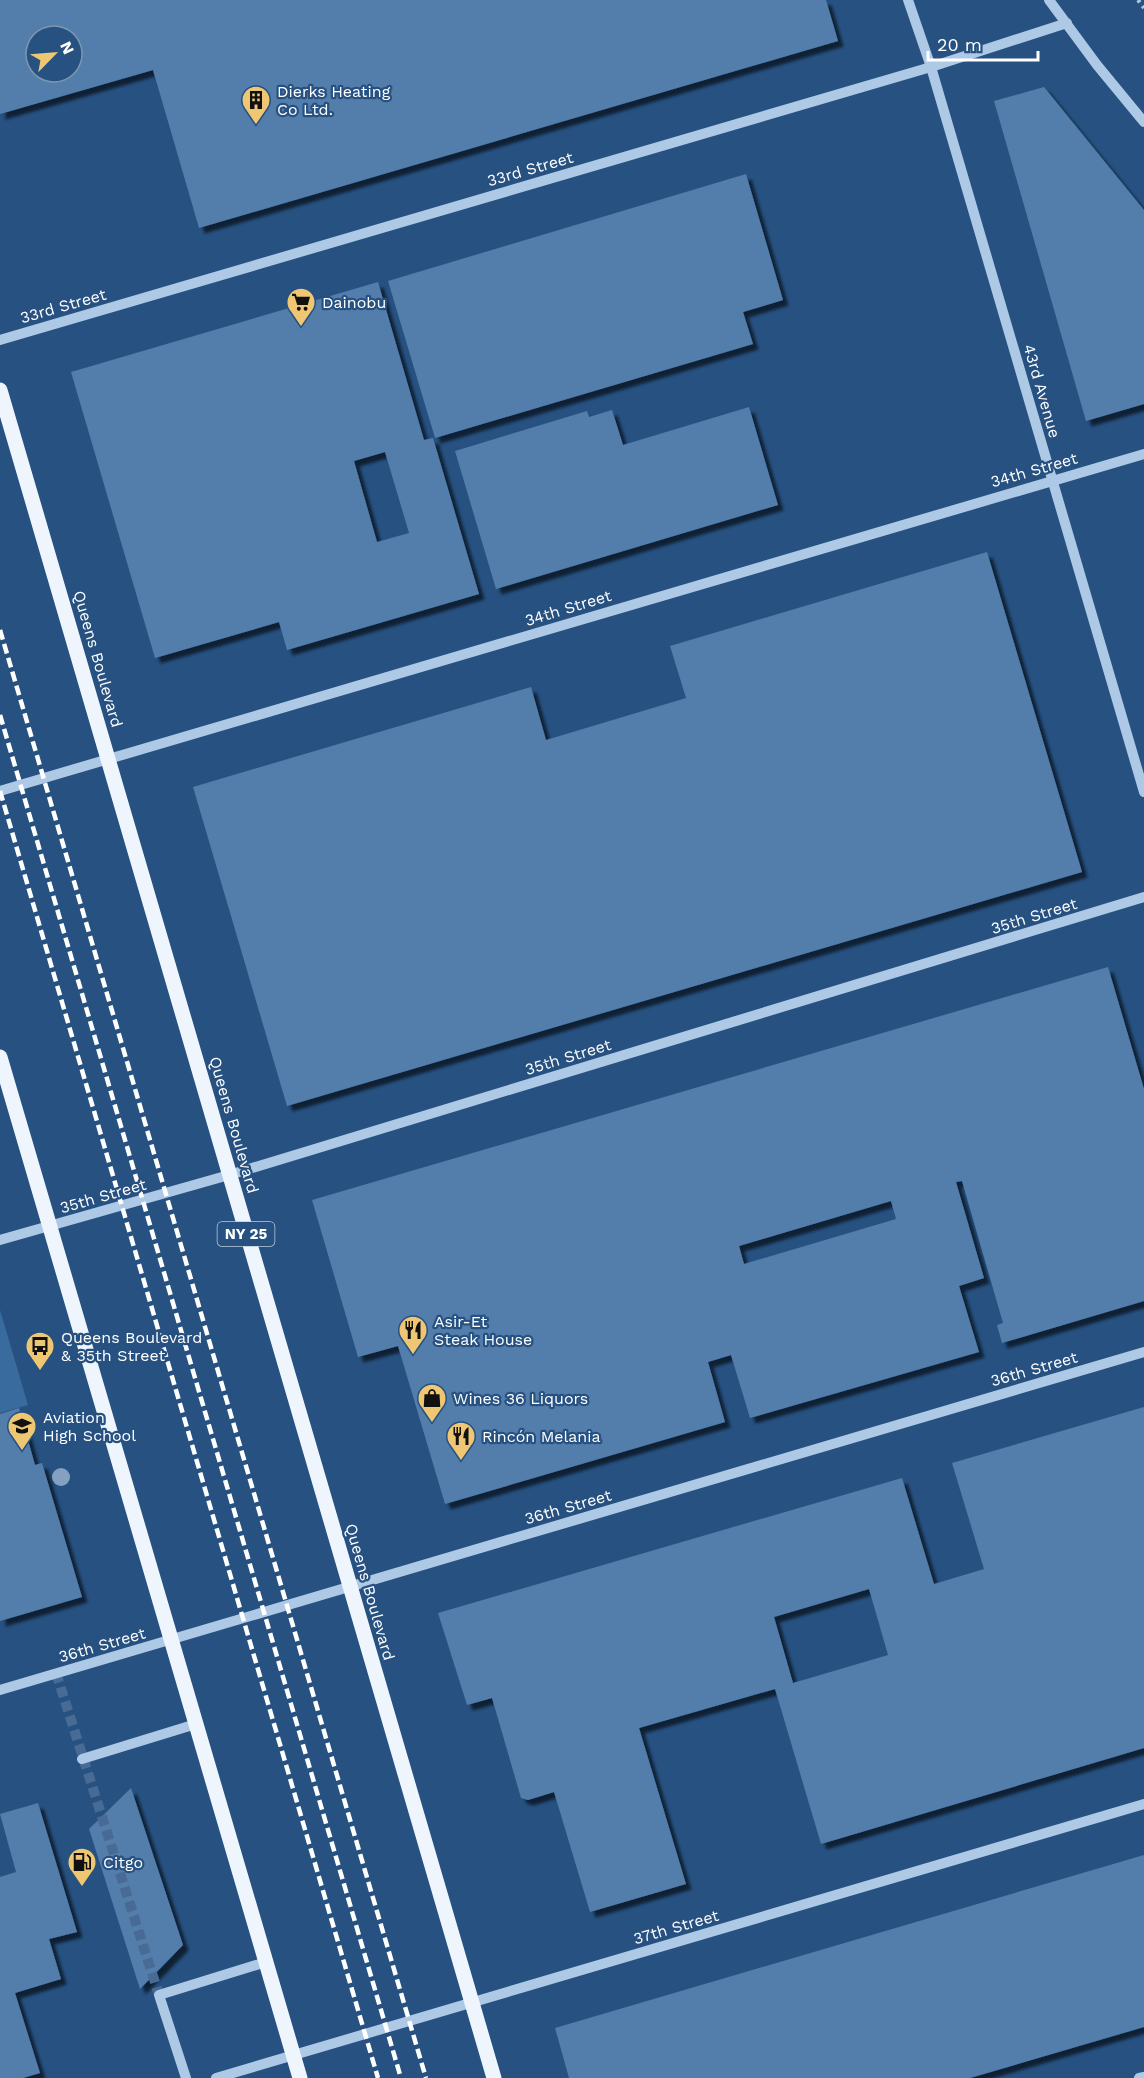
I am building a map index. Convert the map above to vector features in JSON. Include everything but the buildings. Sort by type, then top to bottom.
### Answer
[{"type":"main road","name":"Queens Boulevard","points":[[0,390],[494,2078]]},
{"type":"main road","points":[[0,1057],[300,2078]]},
{"type":"street","name":"43rd Avenue","points":[[908,0],[931,67],[1144,792]]},
{"type":"street","points":[[1049,0],[1097,65],[1144,122]]},
{"type":"street","name":"33rd Street","points":[[0,340],[931,67],[1067,23]]},
{"type":"street","name":"34th Street","points":[[0,791],[1144,454]]},
{"type":"street","name":"35th Street","points":[[0,1240],[230,1175],[1144,897]]},
{"type":"street","name":"36th Street","points":[[0,1690],[1144,1352]]},
{"type":"street","points":[[82,1759],[195,1724]]},
{"type":"street","name":"37th Street","points":[[216,2078],[1144,1804]]},
{"type":"street","points":[[186,2078],[159,1995],[266,1962]]},
{"type":"street","points":[[1139,2078],[1144,2077]]},
{"type":"path","points":[[1138,0],[1144,8]]},
{"type":"shaded area","points":[[0,1310],[28,1405],[0,1413]]},
{"type":"tunnel","points":[[56,1673],[159,1995]]},
{"type":"railway","points":[[0,630],[426,2078]]},
{"type":"railway","points":[[0,715],[401,2078]]},
{"type":"railway","points":[[0,791],[378,2078]]},
{"type":"place","name":"Dierks Heating Co Ltd.","points":[[256,126]]},
{"type":"place","name":"Dainobu","points":[[301,328]]},
{"type":"place","name":"Asir-Et Steak House","points":[[413,1356]]},
{"type":"place","name":"Queens Boulevard & 35th Street","points":[[40,1372]]},
{"type":"place","name":"Wines 36 Liquors","points":[[432,1424]]},
{"type":"place","name":"Aviation High School","points":[[22,1452]]},
{"type":"place","name":"Rincón Melania","points":[[461,1462]]},
{"type":"place","name":"Citgo","points":[[82,1888]]}]
